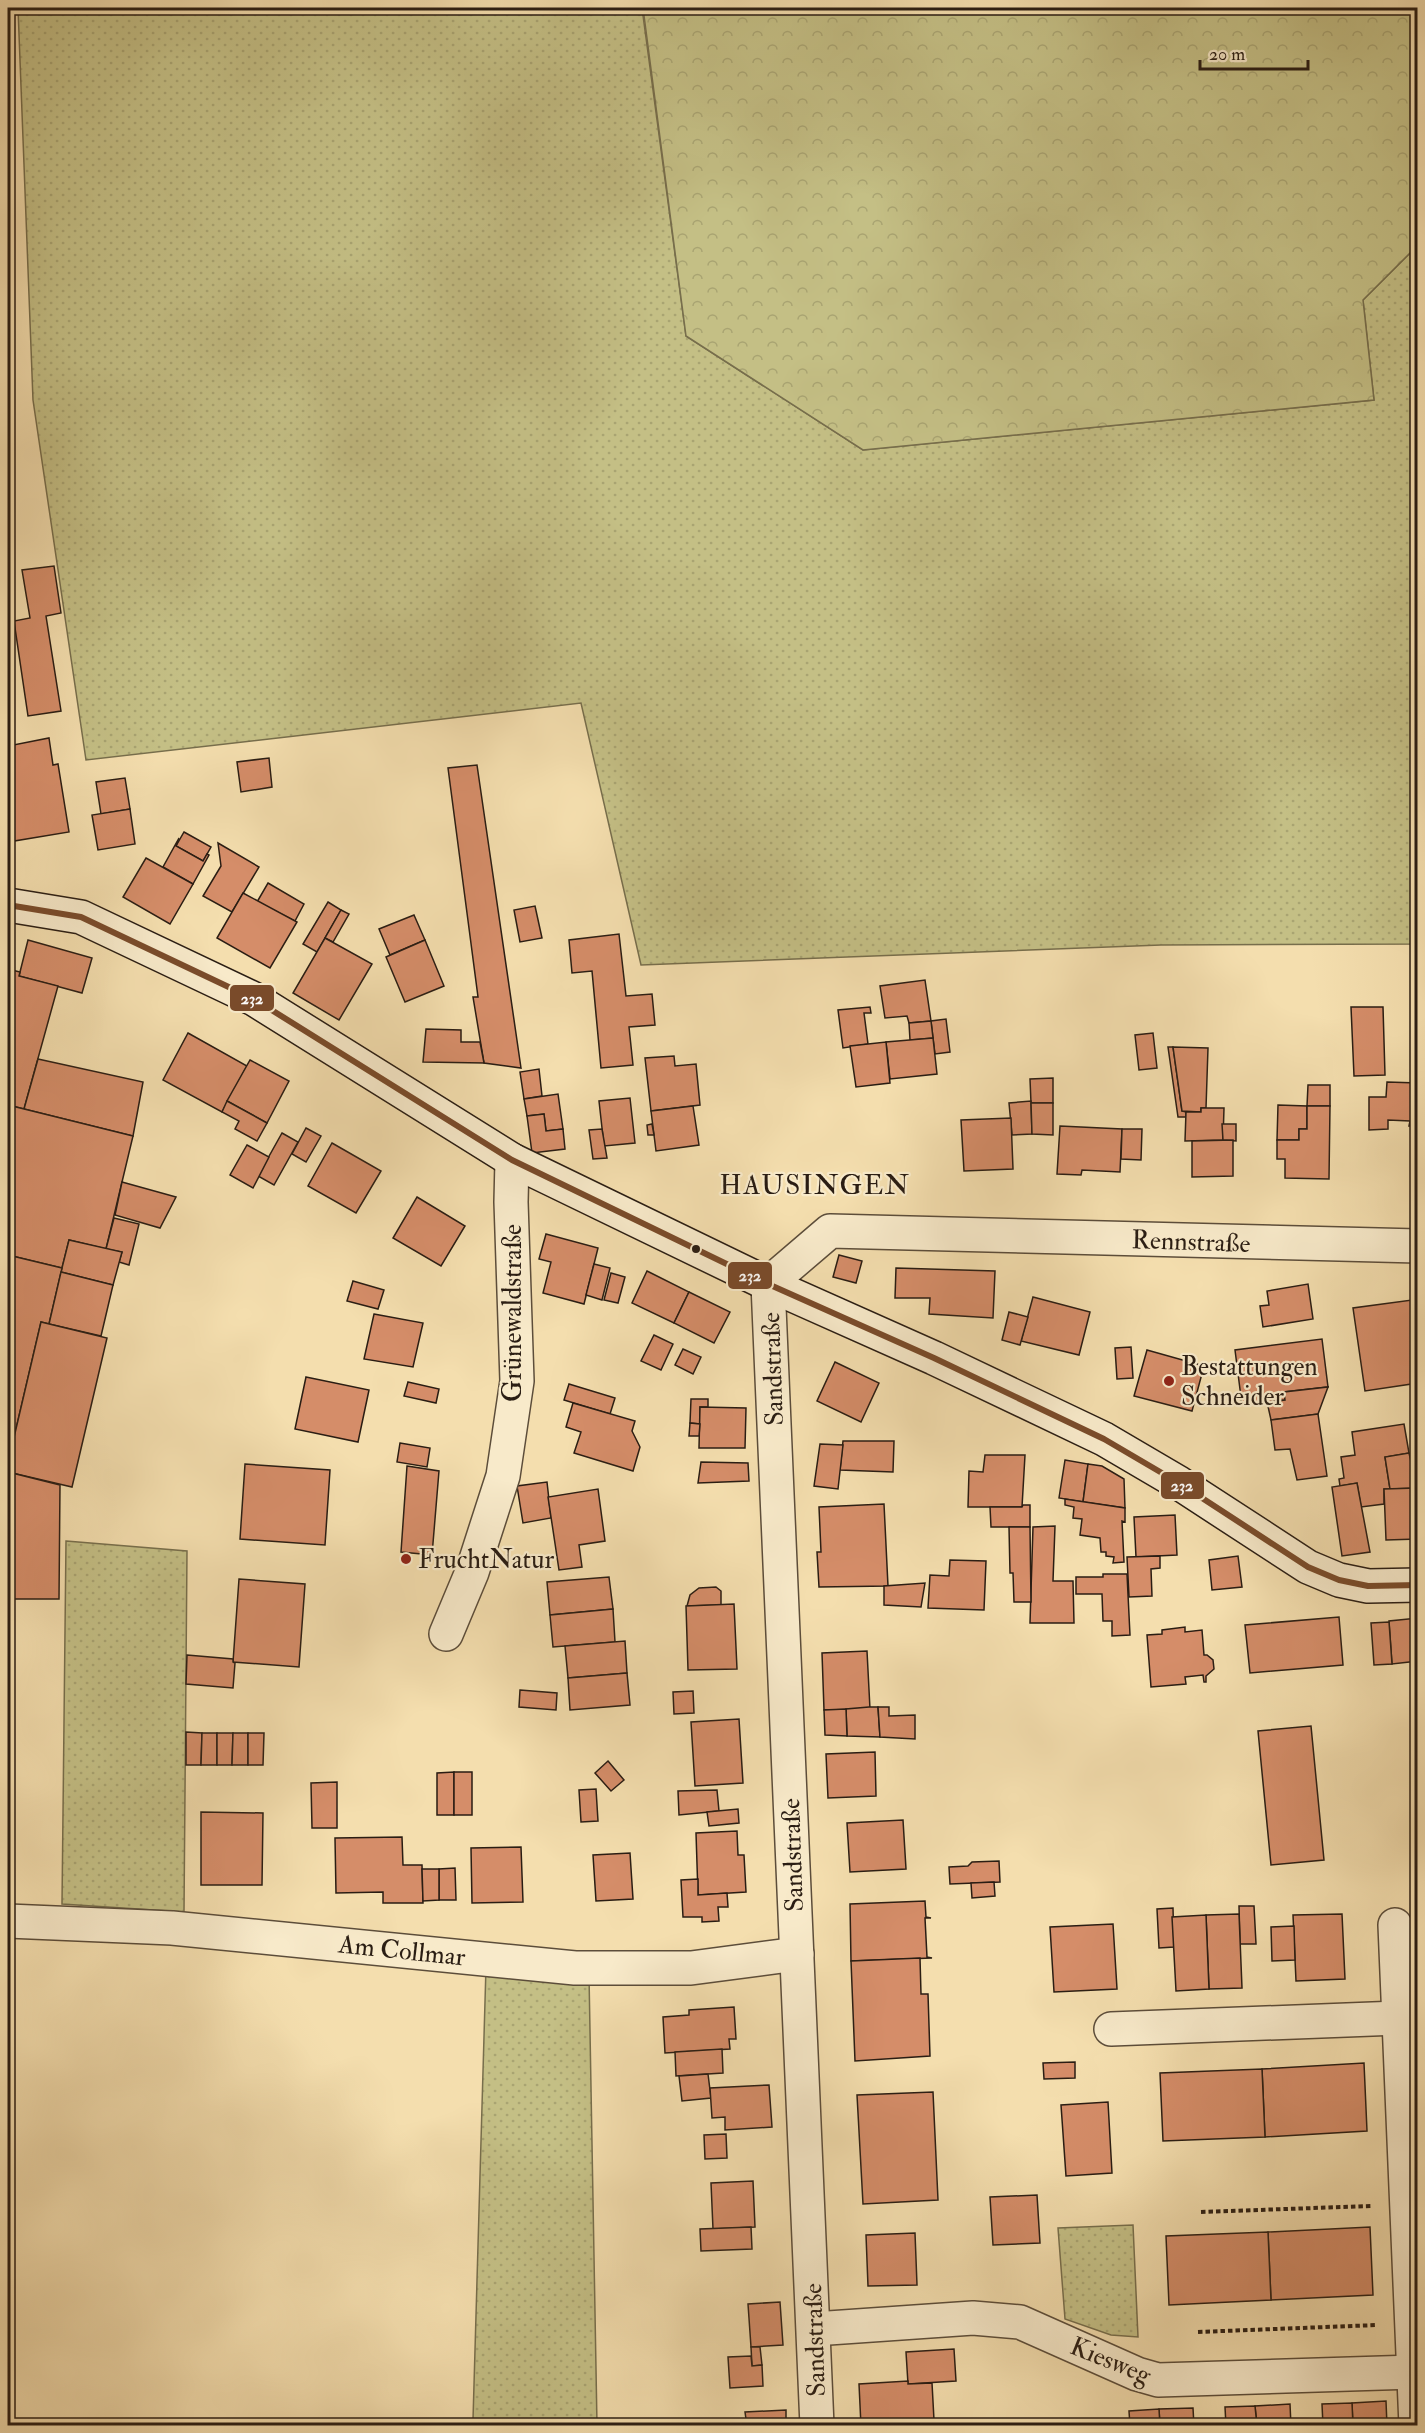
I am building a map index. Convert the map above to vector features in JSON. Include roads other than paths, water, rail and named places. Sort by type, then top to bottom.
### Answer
[{"type":"street","points":[[8,905],[81,917],[254,999],[512,1160],[768,1284],[934,1358],[1104,1439],[1179,1483],[1308,1567],[1339,1580],[1368,1586],[1418,1585]]},
{"type":"street","name":"Grünewaldstraße","points":[[446,1634],[472,1572],[503,1476],[518,1381],[511,1202],[512,1160]]},
{"type":"street","name":"Rennstraße","points":[[768,1284],[830,1231],[1418,1246]]},
{"type":"street","name":"Sandstraße","points":[[768,1284],[817,2426]]},
{"type":"street","name":"Am Collmar","points":[[8,1921],[172,1928],[575,1968],[691,1968],[796,1954]]},
{"type":"street","points":[[1395,1925],[1416,2426]]},
{"type":"street","points":[[1111,2029],[1398,2018]]},
{"type":"street","name":"Kiesweg","points":[[814,2329],[973,2318],[1020,2322],[1137,2374],[1158,2380],[1414,2372]]},
{"type":"place","name":"Bestattungen Schneider","points":[[1169,1381]]},
{"type":"place","name":"FruchtNatur","points":[[406,1559]]},
{"type":"district","name":"HAUSINGEN","points":[[815,1185]]}]
